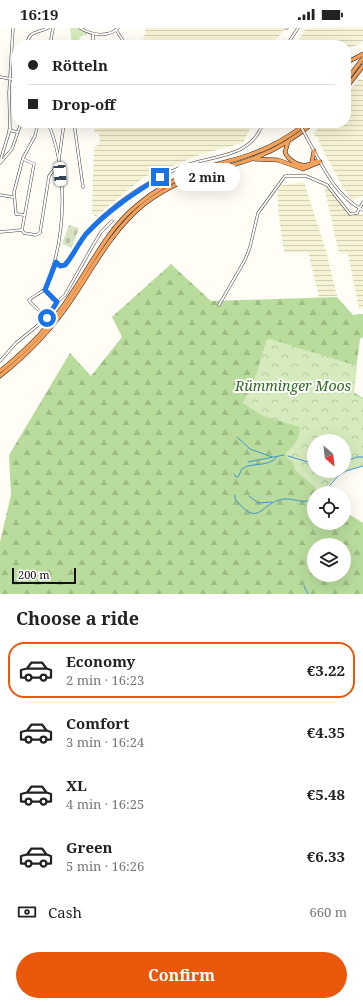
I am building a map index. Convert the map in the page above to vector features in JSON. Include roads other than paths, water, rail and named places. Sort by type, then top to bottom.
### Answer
[{"type":"highway","points":[[351,60],[363,54]]},
{"type":"highway","points":[[351,74],[363,58]]},
{"type":"highway","points":[[351,82],[363,66]]},
{"type":"highway","points":[[0,376],[23,357],[51,325],[96,255],[116,229],[148,197],[175,180],[200,169],[259,152],[288,137],[300,128]]},
{"type":"highway","points":[[121,224],[143,206],[174,185],[204,172],[250,159],[288,142],[306,128]]},
{"type":"highway","points":[[288,142],[285,150],[289,158],[303,166],[312,162],[320,162]]},
{"type":"highway","points":[[312,162],[314,151]]},
{"type":"highway","points":[[250,159],[278,160],[303,169],[320,162]]},
{"type":"highway","points":[[0,371],[23,352],[51,325]]},
{"type":"street","points":[[12,40],[13,28]]},
{"type":"street","points":[[51,35],[53,28]]},
{"type":"street","points":[[80,28],[93,34],[100,34],[116,30],[118,28]]},
{"type":"street","points":[[290,40],[298,28]]},
{"type":"street","points":[[28,40],[30,35],[41,29],[47,29],[52,40]]},
{"type":"street","points":[[116,30],[123,40]]},
{"type":"street","points":[[93,34],[93,40]]},
{"type":"street","points":[[0,162],[9,130],[12,45]]},
{"type":"street","points":[[0,77],[10,78]]},
{"type":"street","points":[[0,162],[12,149],[18,128]]},
{"type":"street","points":[[24,215],[16,214],[13,197],[23,159],[35,136],[37,128]]},
{"type":"street","points":[[47,318],[29,300],[45,290],[56,262],[62,222],[59,161],[55,140],[50,128]]},
{"type":"street","points":[[0,232],[22,230],[24,233],[36,235],[40,232],[49,176],[59,161],[63,128]]},
{"type":"street","points":[[75,128],[83,187]]},
{"type":"street","points":[[56,262],[60,266],[65,265],[81,241],[94,226],[112,209],[130,196],[184,165],[240,151],[254,140],[260,128]]},
{"type":"street","points":[[302,128],[320,162],[340,193],[363,210]]},
{"type":"street","points":[[9,130],[17,132]]},
{"type":"street","points":[[22,230],[34,164],[23,159]]},
{"type":"street","points":[[219,305],[245,260],[250,247],[258,213],[285,176],[306,176],[327,185],[350,214],[357,213],[363,202]]},
{"type":"street","points":[[0,195],[13,197]]},
{"type":"street","points":[[0,361],[16,343],[47,318],[57,302],[65,295],[101,232],[112,221]]},
{"type":"street","points":[[45,290],[57,302]]},
{"type":"waterway","points":[[237,437],[250,449],[272,457]]},
{"type":"waterway","points":[[248,462],[284,455]]},
{"type":"waterway","points":[[288,456],[307,462]]},
{"type":"waterway","points":[[234,474],[238,477],[241,470],[245,467],[269,463],[277,457]]},
{"type":"waterway","points":[[351,459],[363,457]]},
{"type":"waterway","points":[[329,486],[338,476],[346,471],[363,466]]},
{"type":"waterway","points":[[235,495],[235,499],[243,508],[255,513],[260,512],[276,501],[284,499],[307,501]]},
{"type":"waterway","points":[[249,496],[258,503],[272,502]]},
{"type":"waterway","points":[[304,586],[308,594]]},
{"type":"park label","name":"Rümminger Moos","points":[[293,386]]}]
